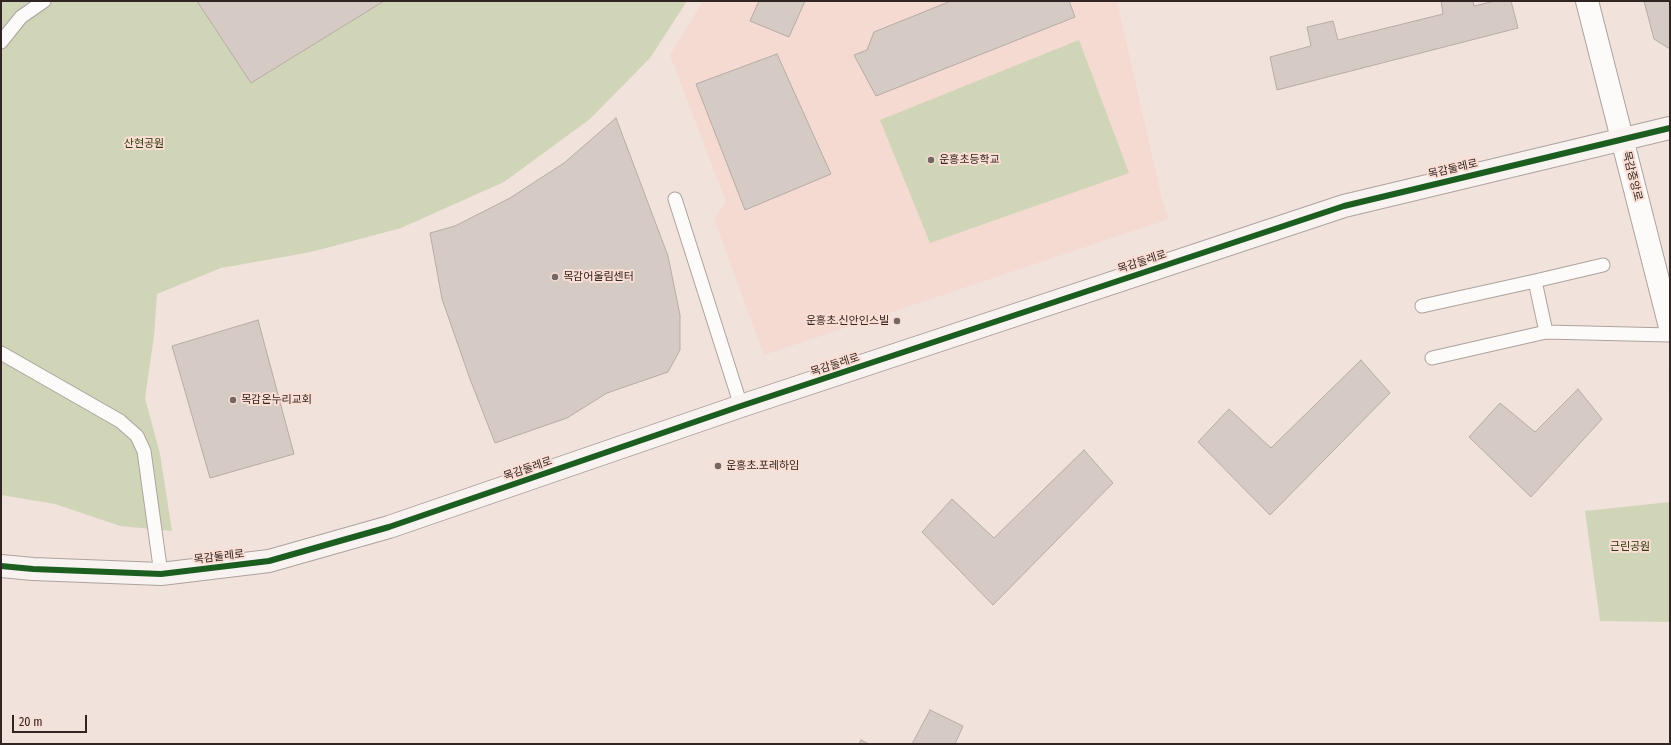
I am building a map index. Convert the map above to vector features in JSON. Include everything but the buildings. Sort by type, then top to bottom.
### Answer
[{"type":"street","name":"목감중앙로","points":[[1587,1],[1670,327]]},
{"type":"street","name":"목감둘레로","points":[[1,566],[33,569],[161,574],[269,561],[389,527],[741,406],[1344,206],[1670,128]]},
{"type":"lane","points":[[1,42],[21,17],[44,1]]},
{"type":"lane","points":[[675,199],[741,406]]},
{"type":"lane","points":[[1422,306],[1603,265]]},
{"type":"lane","points":[[1535,281],[1546,332]]},
{"type":"lane","points":[[1432,358],[1546,332],[1670,335]]},
{"type":"lane","points":[[1,353],[120,421],[136,436],[144,451],[161,574]]},
{"type":"path","points":[[1670,371],[1670,390]]},
{"type":"shaded area","name":"운흥초등학교","points":[[703,1],[1117,1],[1162,200],[1169,219],[764,355],[714,219],[726,202],[670,55]]},
{"type":"green space","name":"산현공원","points":[[1,1],[687,1],[650,58],[590,119],[504,182],[401,228],[311,252],[221,268],[157,294],[154,336],[145,398],[160,454],[172,531],[120,526],[55,504],[1,495]]},
{"type":"green space","points":[[1079,40],[1129,173],[930,243],[880,120]]},
{"type":"green space","name":"근린공원","points":[[1670,502],[1670,622],[1600,621],[1585,511]]},
{"type":"cycle path","points":[[1,566],[33,569],[161,574],[269,561],[389,527],[741,406],[1344,206],[1670,128]]},
{"type":"place","name":"운흥초등학교","points":[[931,160]]},
{"type":"place","name":"목감어울림센터","points":[[555,277]]},
{"type":"place","name":"운흥초.신안인스빌","points":[[897,321]]},
{"type":"place","name":"목감온누리교회","points":[[233,400]]},
{"type":"place","name":"운흥초.포레하임","points":[[718,466]]}]
